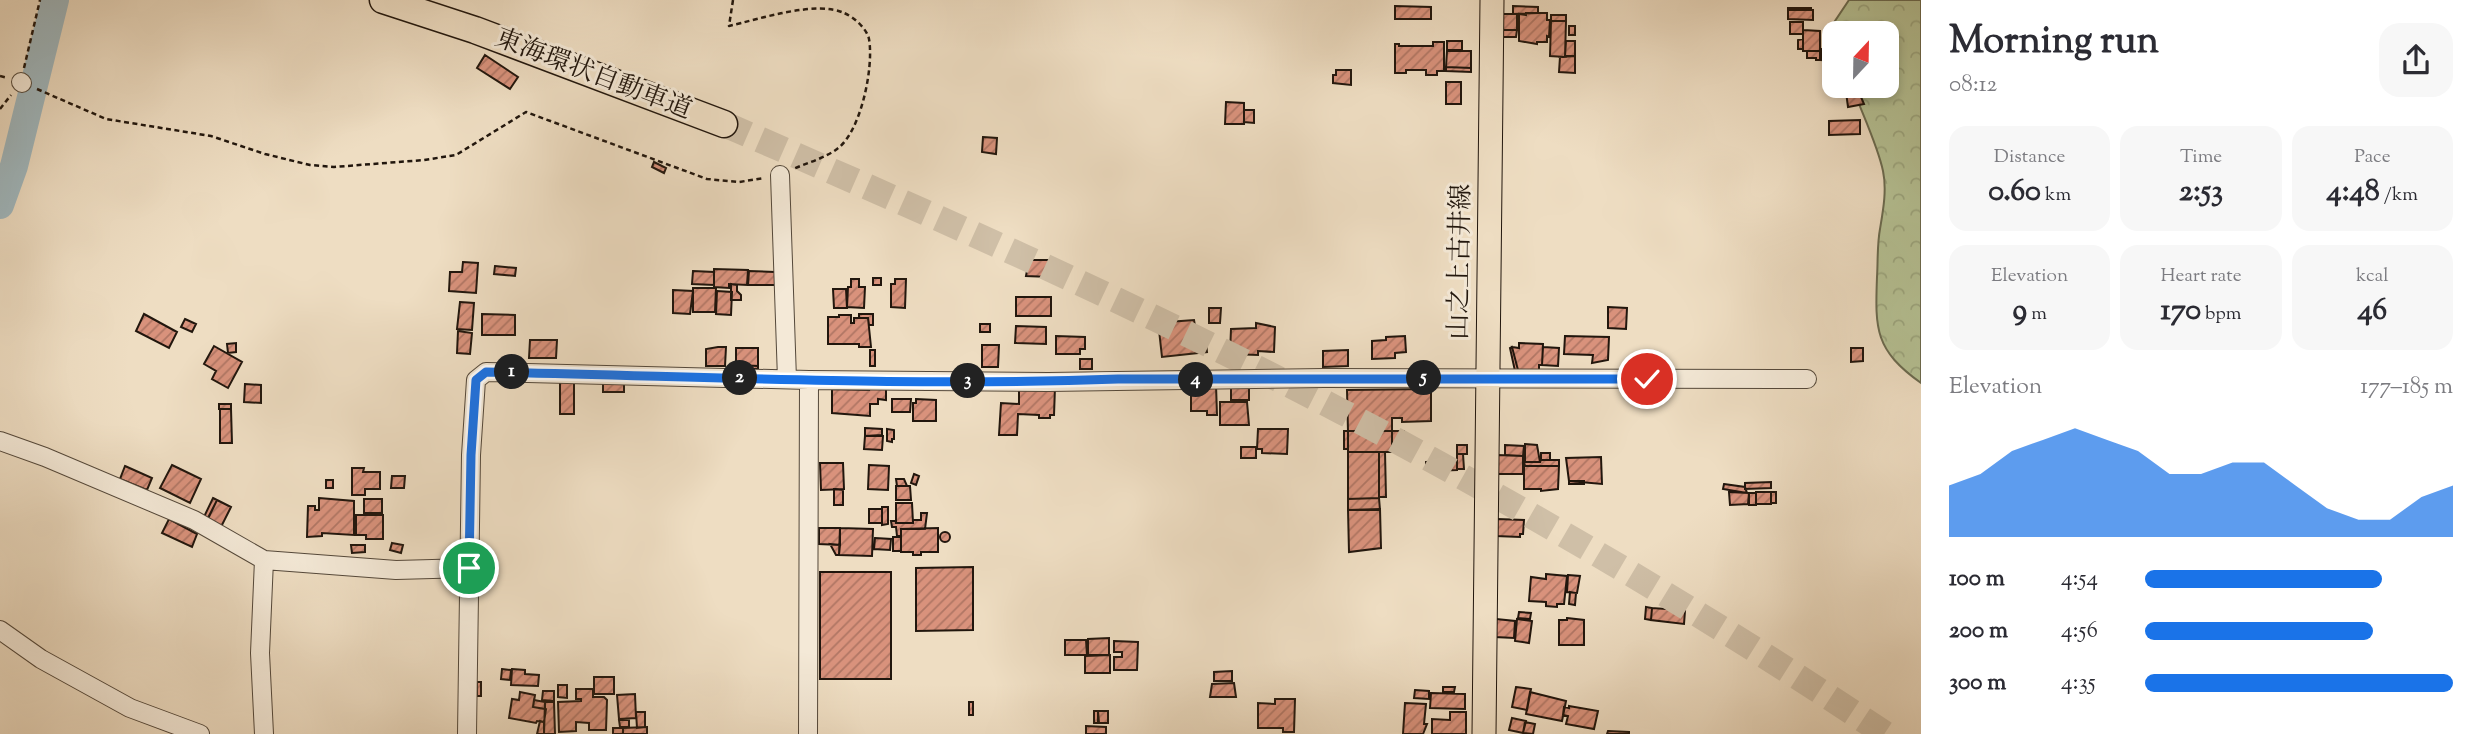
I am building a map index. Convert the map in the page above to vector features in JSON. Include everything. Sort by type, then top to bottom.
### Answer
[{"type":"highway","name":"東海環状自動車道","points":[[383,0],[475,30],[724,124]]},
{"type":"main road","name":"山之上古井線","points":[[1484,734],[1492,0]]},
{"type":"street","points":[[780,175],[787,379]]},
{"type":"street","points":[[467,734],[471,455],[476,380],[486,372],[809,380],[1048,382],[1118,379],[1807,379]]},
{"type":"street","points":[[808,734],[809,380]]},
{"type":"street","points":[[0,441],[45,457],[194,520],[264,560],[396,570],[469,568]]},
{"type":"street","points":[[264,560],[260,653],[264,734]]},
{"type":"street","points":[[0,630],[41,659],[130,708],[200,734]]},
{"type":"path","points":[[40,0],[21,82],[106,119],[211,135],[265,155],[310,165],[334,167],[456,155],[526,112],[707,179],[739,182],[780,175],[838,149],[856,120],[868,83],[869,38],[859,23],[844,12],[822,8],[729,26],[733,0]]},
{"type":"green space","points":[[1849,0],[1921,0],[1921,383],[1894,360],[1886,349],[1878,325],[1876,295],[1884,178],[1881,161],[1857,98],[1899,98],[1899,21],[1835,21]]},
{"type":"building","points":[[1395,6],[1431,7],[1431,19],[1395,19]]},
{"type":"building","points":[[1513,6],[1538,7],[1538,13],[1513,14]]},
{"type":"building","points":[[1811,8],[1811,10],[1788,10]]},
{"type":"building","points":[[1788,10],[1813,10],[1813,20],[1788,19]]},
{"type":"building","points":[[1547,13],[1547,20],[1550,20],[1547,42],[1537,44],[1519,41],[1519,14]]},
{"type":"building","points":[[1499,14],[1517,14],[1517,30],[1499,30]]},
{"type":"building","points":[[1551,15],[1566,15],[1566,21],[1551,21]]},
{"type":"building","points":[[1551,21],[1566,21],[1565,57],[1550,56]]},
{"type":"building","points":[[1790,22],[1803,22],[1803,34],[1790,34]]},
{"type":"building","points":[[1569,26],[1575,26],[1575,35],[1569,35]]},
{"type":"building","points":[[1499,30],[1517,30],[1516,37],[1499,37]]},
{"type":"building","points":[[1803,30],[1820,31],[1820,51],[1803,51]]},
{"type":"building","points":[[1803,39],[1803,49],[1798,49],[1798,40]]},
{"type":"building","points":[[1447,41],[1462,41],[1462,50],[1447,50]]},
{"type":"building","points":[[1566,41],[1575,41],[1575,56],[1565,56]]},
{"type":"building","points":[[1433,42],[1444,42],[1444,71],[1437,71],[1437,75],[1426,75],[1426,70],[1395,73],[1395,44],[1433,46]]},
{"type":"building","points":[[1447,51],[1471,51],[1471,68],[1446,67]]},
{"type":"building","points":[[1807,51],[1820,51],[1820,60],[1807,58]]},
{"type":"building","points":[[485,55],[518,77],[510,89],[477,68]]},
{"type":"building","points":[[1575,56],[1575,73],[1559,72],[1560,57]]},
{"type":"building","points":[[1446,67],[1471,68],[1471,72],[1446,71]]},
{"type":"building","points":[[1336,70],[1351,70],[1351,85],[1333,83]]},
{"type":"building","points":[[1446,82],[1461,82],[1461,104],[1446,104]]},
{"type":"building","points":[[1847,98],[1861,98],[1864,104],[1848,107]]},
{"type":"building","points":[[1226,102],[1244,103],[1244,124],[1225,124]]},
{"type":"building","points":[[1244,110],[1254,110],[1254,123],[1244,122]]},
{"type":"building","points":[[1860,120],[1860,134],[1829,135],[1829,121]]},
{"type":"building","points":[[983,137],[997,138],[996,154],[982,152]]},
{"type":"building","points":[[654,162],[666,168],[664,173],[652,167]]},
{"type":"building","points":[[1029,260],[1050,260],[1050,277],[1026,276]]},
{"type":"building","points":[[463,262],[478,263],[476,293],[449,291],[450,272],[462,272]]},
{"type":"building","points":[[495,266],[516,268],[515,276],[494,274]]},
{"type":"building","points":[[714,269],[748,270],[747,285],[714,287]]},
{"type":"building","points":[[693,271],[714,272],[714,285],[692,284]]},
{"type":"building","points":[[749,271],[775,272],[778,285],[748,285]]},
{"type":"building","points":[[873,278],[881,278],[881,285],[873,285]]},
{"type":"building","points":[[851,279],[859,279],[859,287],[865,287],[864,308],[847,307]]},
{"type":"building","points":[[895,279],[906,279],[905,308],[891,307],[891,284],[895,284]]},
{"type":"building","points":[[731,284],[737,285],[741,300],[731,300]]},
{"type":"building","points":[[693,288],[716,288],[715,312],[693,312]]},
{"type":"building","points":[[833,289],[846,289],[847,308],[834,308]]},
{"type":"building","points":[[673,290],[693,291],[690,314],[673,313]]},
{"type":"building","points":[[717,291],[732,292],[731,315],[716,314]]},
{"type":"building","points":[[1016,297],[1051,297],[1051,316],[1016,316]]},
{"type":"building","points":[[460,302],[474,303],[472,330],[457,329]]},
{"type":"building","points":[[1608,307],[1627,308],[1626,329],[1608,328]]},
{"type":"building","points":[[1209,308],[1221,308],[1220,323],[1209,323]]},
{"type":"building","points":[[144,314],[177,332],[169,348],[136,331]]},
{"type":"building","points":[[482,314],[515,315],[515,335],[482,335]]},
{"type":"building","points":[[859,314],[873,314],[873,325],[869,325],[868,318],[859,318]]},
{"type":"building","points":[[851,315],[851,323],[854,323],[854,318],[868,318],[871,347],[859,347],[859,344],[828,344],[828,317]]},
{"type":"building","points":[[185,319],[196,324],[192,332],[181,327]]},
{"type":"building","points":[[1194,320],[1196,332],[1205,331],[1207,352],[1162,357],[1159,330],[1169,332],[1168,322]]},
{"type":"building","points":[[1256,323],[1275,327],[1274,352],[1258,351],[1258,355],[1230,354],[1231,329],[1256,328]]},
{"type":"building","points":[[980,324],[990,324],[990,332],[980,332]]},
{"type":"building","points":[[1016,326],[1046,327],[1046,344],[1015,343]]},
{"type":"building","points":[[458,331],[472,333],[470,354],[457,353]]},
{"type":"building","points":[[1056,336],[1085,337],[1085,349],[1080,349],[1080,354],[1056,354]]},
{"type":"building","points":[[1405,336],[1406,352],[1395,353],[1395,358],[1372,359],[1372,341]]},
{"type":"building","points":[[1565,336],[1609,337],[1608,360],[1592,363],[1593,355],[1564,354]]},
{"type":"building","points":[[530,340],[557,340],[556,358],[529,358]]},
{"type":"building","points":[[236,343],[236,352],[228,353],[227,344]]},
{"type":"building","points":[[1519,343],[1543,344],[1539,371],[1518,370],[1512,347],[1519,348]]},
{"type":"building","points":[[982,345],[999,345],[998,367],[982,367]]},
{"type":"building","points":[[214,346],[242,362],[228,388],[212,379],[216,371],[204,364]]},
{"type":"building","points":[[726,347],[725,366],[706,366],[706,349]]},
{"type":"building","points":[[1512,347],[1518,370],[1515,371],[1510,348]]},
{"type":"building","points":[[1543,347],[1559,348],[1558,366],[1542,365]]},
{"type":"building","points":[[736,348],[758,348],[758,366],[736,365]]},
{"type":"building","points":[[1851,348],[1863,348],[1863,361],[1851,362]]},
{"type":"building","points":[[870,350],[875,350],[875,366],[870,366]]},
{"type":"building","points":[[1348,350],[1348,366],[1323,367],[1323,351]]},
{"type":"building","points":[[1080,359],[1092,359],[1092,369],[1080,369]]},
{"type":"building","points":[[736,365],[758,366],[758,369],[736,369]]},
{"type":"building","points":[[560,379],[574,379],[574,414],[560,414]]},
{"type":"building","points":[[603,380],[624,380],[624,392],[603,392]]},
{"type":"building","points":[[245,384],[261,385],[261,403],[244,402]]},
{"type":"building","points":[[869,384],[886,386],[886,400],[878,399],[878,404],[870,404],[870,416],[832,413],[832,389],[869,390]]},
{"type":"building","points":[[1191,385],[1216,385],[1217,415],[1207,415],[1207,411],[1191,411]]},
{"type":"building","points":[[1055,387],[1054,415],[1050,415],[1050,418],[1039,418],[1039,415],[1018,414],[1017,435],[999,435],[1001,403],[1019,404],[1019,388]]},
{"type":"building","points":[[1231,387],[1249,387],[1249,400],[1231,400]]},
{"type":"building","points":[[1431,389],[1431,421],[1402,422],[1402,418],[1392,418],[1392,431],[1348,431],[1347,390]]},
{"type":"building","points":[[892,399],[911,399],[910,412],[892,412]]},
{"type":"building","points":[[916,399],[936,400],[936,421],[913,421],[913,403],[916,403]]},
{"type":"building","points":[[1220,402],[1247,402],[1249,425],[1220,425]]},
{"type":"building","points":[[219,404],[231,404],[231,409],[219,409]]},
{"type":"building","points":[[220,409],[231,409],[232,443],[220,443]]},
{"type":"building","points":[[865,428],[882,429],[882,435],[865,436]]},
{"type":"building","points":[[887,429],[894,430],[892,442],[887,441]]},
{"type":"building","points":[[1258,429],[1288,429],[1287,454],[1262,453],[1262,449],[1257,449]]},
{"type":"building","points":[[1344,431],[1348,431],[1348,449],[1344,449]]},
{"type":"building","points":[[1348,431],[1392,431],[1392,452],[1348,452]]},
{"type":"building","points":[[1392,431],[1404,431],[1404,452],[1392,452]]},
{"type":"building","points":[[865,436],[883,436],[882,450],[864,449]]},
{"type":"building","points":[[1525,444],[1537,445],[1540,462],[1525,462]]},
{"type":"building","points":[[1457,445],[1467,445],[1467,454],[1457,454]]},
{"type":"building","points":[[1505,445],[1524,446],[1523,456],[1505,455]]},
{"type":"building","points":[[1241,447],[1256,447],[1256,458],[1241,458]]},
{"type":"building","points":[[1348,452],[1379,452],[1379,498],[1348,499]]},
{"type":"building","points":[[1379,452],[1385,452],[1386,497],[1379,497]]},
{"type":"building","points":[[1541,453],[1550,453],[1550,460],[1541,460]]},
{"type":"building","points":[[1457,454],[1463,454],[1464,469],[1457,469]]},
{"type":"building","points":[[1497,455],[1523,456],[1523,474],[1497,474]]},
{"type":"building","points":[[1601,457],[1602,484],[1569,481],[1566,458]]},
{"type":"building","points":[[1559,460],[1559,466],[1525,466],[1524,462]]},
{"type":"building","points":[[1457,461],[1457,470],[1431,471],[1426,467],[1426,462]]},
{"type":"building","points":[[820,463],[843,463],[844,489],[821,490]]},
{"type":"building","points":[[172,465],[201,479],[190,503],[160,488]]},
{"type":"building","points":[[869,465],[889,466],[888,490],[868,489]]},
{"type":"building","points":[[125,466],[152,478],[147,490],[120,479]]},
{"type":"building","points":[[1524,466],[1559,466],[1558,489],[1524,489]]},
{"type":"building","points":[[352,468],[364,468],[363,472],[380,472],[380,489],[365,489],[365,495],[352,495]]},
{"type":"building","points":[[914,474],[919,476],[916,485],[911,483]]},
{"type":"building","points":[[392,476],[405,476],[404,488],[391,488]]},
{"type":"building","points":[[896,479],[904,479],[907,486],[897,486]]},
{"type":"building","points":[[326,480],[333,480],[333,488],[326,488]]},
{"type":"building","points":[[1569,481],[1584,481],[1584,484],[1569,484]]},
{"type":"building","points":[[1771,482],[1771,488],[1745,489],[1745,483]]},
{"type":"building","points":[[1724,484],[1745,487],[1747,493],[1723,489]]},
{"type":"building","points":[[896,486],[910,486],[911,500],[896,500]]},
{"type":"building","points":[[834,489],[843,490],[843,505],[834,505]]},
{"type":"building","points":[[1729,492],[1749,493],[1748,504],[1730,505]]},
{"type":"building","points":[[1756,492],[1771,492],[1771,504],[1756,504]]},
{"type":"building","points":[[1771,492],[1776,492],[1776,503],[1771,503]]},
{"type":"building","points":[[1749,493],[1756,493],[1756,505],[1749,505]]},
{"type":"building","points":[[213,498],[217,500],[207,521],[203,519]]},
{"type":"building","points":[[319,498],[354,501],[354,535],[322,533],[322,536],[307,537],[308,506],[315,506],[315,510],[319,510]]},
{"type":"building","points":[[1379,498],[1380,510],[1348,510],[1348,499]]},
{"type":"building","points":[[364,499],[382,499],[382,513],[364,513]]},
{"type":"building","points":[[217,500],[231,507],[221,527],[207,520]]},
{"type":"building","points":[[896,503],[912,503],[913,523],[896,523]]},
{"type":"building","points":[[882,507],[888,507],[888,524],[882,525]]},
{"type":"building","points":[[869,509],[882,509],[882,523],[869,523]]},
{"type":"building","points":[[1380,509],[1381,548],[1349,552],[1348,510]]},
{"type":"building","points":[[921,513],[927,513],[925,529],[901,529],[901,536],[897,536],[896,527],[892,527],[891,521],[913,523],[913,520],[921,520]]},
{"type":"building","points":[[356,515],[383,515],[383,539],[366,539],[366,535],[356,535]]},
{"type":"building","points":[[169,519],[197,534],[192,547],[162,533]]},
{"type":"building","points":[[1497,519],[1524,520],[1523,534],[1520,534],[1520,537],[1496,536]]},
{"type":"building","points":[[819,528],[840,528],[840,545],[819,544]]},
{"type":"building","points":[[840,528],[873,529],[872,556],[839,555]]},
{"type":"building","points":[[938,528],[938,552],[913,555],[913,552],[901,552],[901,529]]},
{"type":"building","points":[[945,532],[950,537],[945,542],[940,537]]},
{"type":"building","points":[[893,537],[901,537],[901,551],[893,551]]},
{"type":"building","points":[[875,538],[891,539],[890,550],[874,549]]},
{"type":"building","points":[[392,543],[403,545],[401,553],[390,550]]},
{"type":"building","points":[[830,544],[840,545],[839,555],[836,555]]},
{"type":"building","points":[[351,545],[365,545],[365,552],[352,553]]},
{"type":"building","points":[[973,567],[973,630],[916,631],[916,568]]},
{"type":"building","points":[[820,572],[891,572],[891,679],[820,679]]},
{"type":"building","points":[[1546,574],[1567,576],[1564,604],[1557,604],[1557,607],[1546,606],[1546,602],[1529,601],[1531,577],[1546,579]]},
{"type":"building","points":[[1568,575],[1580,576],[1577,593],[1567,592]]},
{"type":"building","points":[[1570,592],[1576,593],[1575,605],[1569,604]]},
{"type":"building","points":[[1667,606],[1685,611],[1684,624],[1651,620],[1652,608],[1666,609]]},
{"type":"building","points":[[1646,607],[1652,608],[1651,620],[1645,619]]},
{"type":"building","points":[[1519,612],[1531,613],[1530,619],[1518,618]]},
{"type":"building","points":[[1496,619],[1515,621],[1514,638],[1495,637]]},
{"type":"building","points":[[1517,619],[1532,621],[1529,643],[1515,641]]},
{"type":"building","points":[[1559,620],[1584,620],[1584,645],[1559,645]]},
{"type":"building","points":[[1109,638],[1109,655],[1088,655],[1088,639]]},
{"type":"building","points":[[1065,640],[1086,640],[1087,655],[1065,655]]},
{"type":"building","points":[[1114,641],[1138,642],[1137,670],[1114,670],[1114,657],[1122,657],[1122,652],[1114,652]]},
{"type":"building","points":[[1110,655],[1110,673],[1085,673],[1085,656]]},
{"type":"building","points":[[502,669],[511,670],[510,680],[501,679]]},
{"type":"building","points":[[512,669],[539,675],[538,686],[511,685]]},
{"type":"building","points":[[1232,671],[1232,681],[1214,681],[1214,672]]},
{"type":"building","points":[[594,677],[614,677],[614,694],[594,694]]},
{"type":"building","points":[[477,682],[481,682],[481,696],[477,696]]},
{"type":"building","points":[[1234,683],[1236,697],[1210,697],[1212,684]]},
{"type":"building","points":[[558,685],[567,685],[567,698],[558,697]]},
{"type":"building","points":[[1443,687],[1455,687],[1454,692],[1443,692]]},
{"type":"building","points":[[1516,687],[1531,689],[1527,710],[1512,707]]},
{"type":"building","points":[[576,689],[593,689],[593,697],[604,697],[607,700],[606,730],[589,730],[589,723],[576,722],[576,731],[559,732],[558,702],[581,701],[576,699]]},
{"type":"building","points":[[1415,690],[1429,691],[1429,699],[1414,698]]},
{"type":"building","points":[[543,691],[554,691],[554,701],[542,700]]},
{"type":"building","points":[[520,692],[535,695],[533,707],[546,709],[544,722],[509,718],[512,699],[519,700]]},
{"type":"building","points":[[1530,692],[1566,701],[1562,721],[1526,714]]},
{"type":"building","points":[[1431,693],[1465,694],[1465,709],[1430,708]]},
{"type":"building","points":[[635,694],[636,718],[619,719],[617,695]]},
{"type":"building","points":[[1275,699],[1295,699],[1294,732],[1283,732],[1283,728],[1258,728],[1258,703],[1275,704]]},
{"type":"building","points":[[534,700],[545,702],[545,709],[533,707]]},
{"type":"building","points":[[545,702],[554,702],[555,734],[544,734]]},
{"type":"building","points":[[969,702],[973,702],[973,715],[969,715]]},
{"type":"building","points":[[1405,703],[1426,704],[1424,724],[1427,724],[1423,734],[1403,734]]},
{"type":"building","points":[[1564,707],[1598,711],[1594,729],[1566,724],[1568,716],[1563,715]]},
{"type":"building","points":[[1094,711],[1098,711],[1099,723],[1094,723]]},
{"type":"building","points":[[1098,711],[1108,711],[1108,723],[1098,723]]},
{"type":"building","points":[[636,712],[645,712],[645,727],[637,728]]},
{"type":"building","points":[[1450,712],[1466,712],[1466,734],[1432,734],[1432,719],[1450,720]]},
{"type":"building","points":[[1512,718],[1526,721],[1523,733],[1509,730]]},
{"type":"building","points":[[619,720],[629,720],[629,727],[620,727]]},
{"type":"building","points":[[540,721],[544,722],[544,734],[537,734]]},
{"type":"building","points":[[1525,722],[1535,724],[1533,734],[1523,733]]},
{"type":"building","points":[[1086,726],[1106,727],[1106,734],[1086,734]]},
{"type":"building","points":[[647,727],[647,734],[623,734],[623,728]]},
{"type":"building","points":[[613,728],[623,728],[623,734],[613,734]]},
{"type":"building","points":[[1608,731],[1629,732],[1629,734],[1607,734]]},
{"type":"waterway","points":[[0,205],[14,166],[55,0]]},
{"type":"tunnel","points":[[724,124],[1065,276],[1233,356],[1399,442],[1584,546],[1706,619],[1885,734]]},
{"type":"route","points":[[469,568],[471,455],[476,380],[486,372],[809,380],[1048,382],[1118,379],[1647,379]]}]
